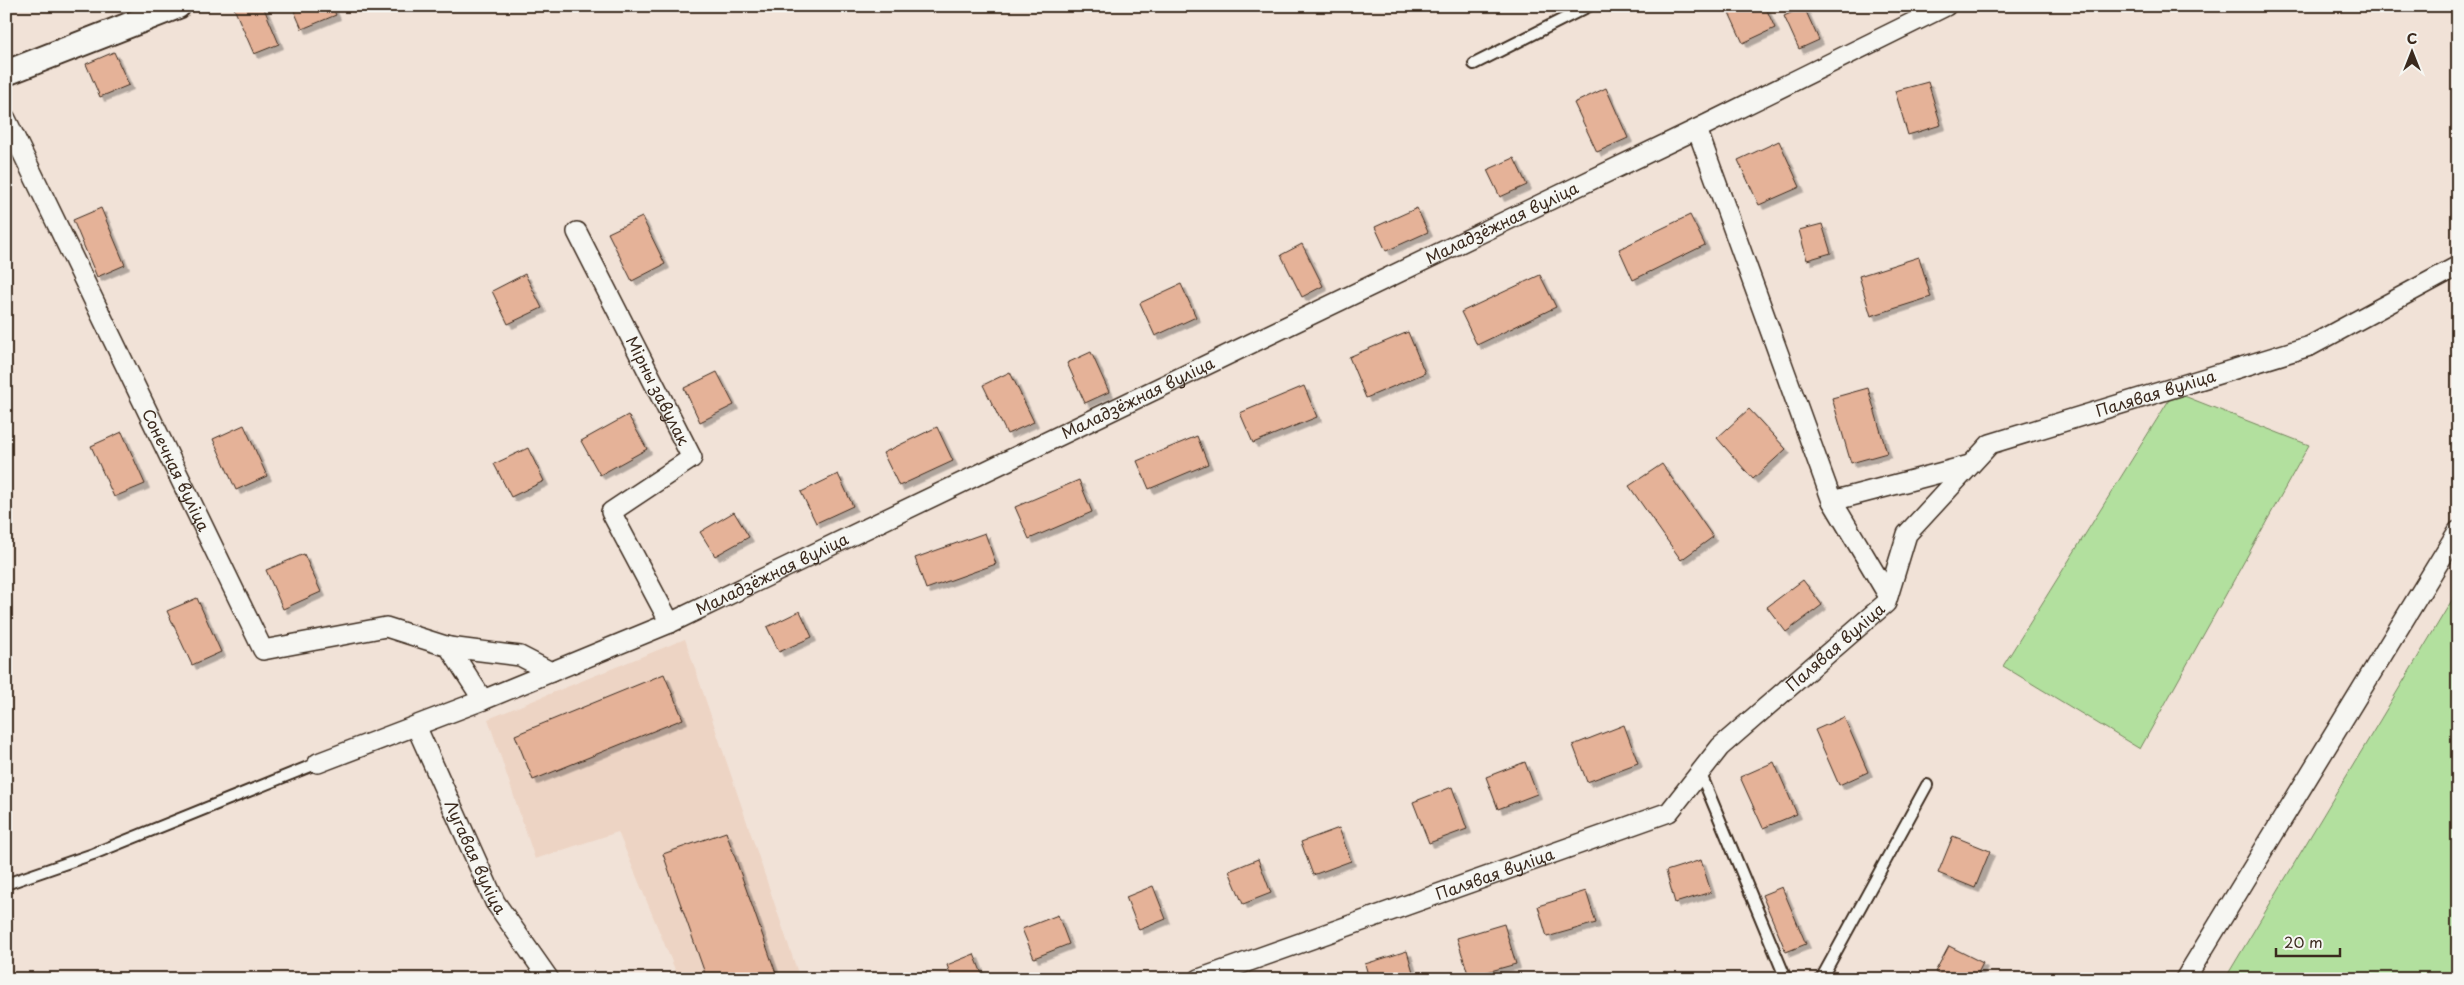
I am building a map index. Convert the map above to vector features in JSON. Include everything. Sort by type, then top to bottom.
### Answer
[{"type":"street","points":[[6,73],[178,6]]},
{"type":"street","name":"Маладзёжная вуліца","points":[[318,763],[483,700],[670,622],[1697,130],[1946,6]]},
{"type":"street","name":"Сонечная вуліца","points":[[6,119],[263,650],[386,627],[449,647],[520,656],[551,672]]},
{"type":"street","points":[[1697,130],[1832,501],[1888,595]]},
{"type":"street","name":"Мірны завулак","points":[[577,232],[692,458],[611,512],[670,622]]},
{"type":"street","name":"Палявая вуліца","points":[[1199,979],[1669,812],[1720,747],[1886,603],[1907,534],[1990,444],[2310,346],[2458,266]]},
{"type":"street","points":[[1832,501],[1970,465]]},
{"type":"street","points":[[2185,979],[2458,532]]},
{"type":"street","points":[[449,647],[483,700]]},
{"type":"street","name":"Лугавая вуліца","points":[[416,726],[495,902],[548,979]]},
{"type":"lane","points":[[1474,64],[1589,6]]},
{"type":"lane","points":[[6,884],[93,854],[318,763]]},
{"type":"lane","points":[[1700,772],[1786,979]]},
{"type":"lane","points":[[1820,979],[1927,785]]},
{"type":"shaded area","points":[[685,639],[800,979],[679,979],[618,832],[535,859],[488,719]]},
{"type":"green space","points":[[2174,392],[2309,445],[2140,749],[2003,666]]},
{"type":"green space","points":[[2458,590],[2458,979],[2225,979]]},
{"type":"building","points":[[233,6],[263,6],[279,44],[254,54]]},
{"type":"building","points":[[292,6],[332,6],[336,15],[302,29]]},
{"type":"building","points":[[1726,6],[1765,6],[1775,28],[1743,43]]},
{"type":"building","points":[[1804,7],[1819,40],[1799,49],[1784,16]]},
{"type":"building","points":[[114,52],[129,85],[100,97],[86,64]]},
{"type":"building","points":[[1928,82],[1941,125],[1908,135],[1895,91]]},
{"type":"building","points":[[1606,88],[1628,138],[1597,152],[1574,103]]},
{"type":"building","points":[[1779,141],[1800,187],[1759,205],[1738,160]]},
{"type":"building","points":[[1514,158],[1527,185],[1500,197],[1487,170]]},
{"type":"building","points":[[101,208],[125,265],[97,277],[73,220]]},
{"type":"building","points":[[1417,208],[1428,232],[1386,251],[1375,227]]},
{"type":"building","points":[[1690,215],[1705,245],[1633,280],[1619,249]]},
{"type":"building","points":[[642,217],[665,264],[632,281],[608,233]]},
{"type":"building","points":[[1822,224],[1831,253],[1807,260],[1799,230]]},
{"type":"building","points":[[1302,244],[1323,286],[1302,297],[1281,255]]},
{"type":"building","points":[[1919,257],[1931,297],[1871,316],[1859,276]]},
{"type":"building","points":[[525,274],[542,308],[508,324],[492,291]]},
{"type":"building","points":[[1540,275],[1556,307],[1477,345],[1461,312]]},
{"type":"building","points":[[1181,284],[1196,317],[1155,336],[1140,303]]},
{"type":"building","points":[[1408,332],[1425,373],[1366,398],[1349,357]]},
{"type":"building","points":[[1091,352],[1109,392],[1085,403],[1067,363]]},
{"type":"building","points":[[717,372],[734,405],[700,422],[684,388]]},
{"type":"building","points":[[1010,372],[1034,422],[1007,434],[983,385]]},
{"type":"building","points":[[1304,386],[1317,417],[1253,443],[1240,413]]},
{"type":"building","points":[[1868,388],[1887,453],[1851,463],[1832,398]]},
{"type":"building","points":[[1749,409],[1786,449],[1753,479],[1717,438]]},
{"type":"building","points":[[628,415],[647,449],[600,475],[581,441]]},
{"type":"building","points":[[244,425],[267,476],[236,490],[213,439]]},
{"type":"building","points":[[937,427],[953,461],[899,486],[883,453]]},
{"type":"building","points":[[122,432],[145,484],[114,497],[91,446]]},
{"type":"building","points":[[1197,436],[1208,464],[1149,489],[1137,461]]},
{"type":"building","points":[[528,448],[544,481],[511,497],[494,464]]},
{"type":"building","points":[[1662,464],[1713,537],[1681,560],[1629,486]]},
{"type":"building","points":[[838,474],[853,506],[816,523],[801,492]]},
{"type":"building","points":[[1079,480],[1092,512],[1029,539],[1015,507]]},
{"type":"building","points":[[734,512],[749,537],[715,556],[700,532]]},
{"type":"building","points":[[985,533],[996,564],[926,589],[915,558]]},
{"type":"building","points":[[304,554],[321,592],[283,609],[266,570]]},
{"type":"building","points":[[1803,580],[1822,605],[1786,632],[1767,607]]},
{"type":"building","points":[[197,598],[221,652],[192,665],[167,611]]},
{"type":"building","points":[[800,611],[812,637],[779,652],[767,627]]},
{"type":"building","points":[[664,674],[683,719],[533,780],[515,735]]},
{"type":"building","points":[[1844,717],[1868,772],[1839,785],[1815,730]]},
{"type":"building","points":[[1624,725],[1638,763],[1587,782],[1573,745]]},
{"type":"building","points":[[1525,762],[1537,794],[1498,809],[1486,777]]},
{"type":"building","points":[[1774,762],[1797,814],[1763,828],[1740,777]]},
{"type":"building","points":[[1452,787],[1467,829],[1429,843],[1413,802]]},
{"type":"building","points":[[1339,828],[1351,861],[1313,875],[1301,842]]},
{"type":"building","points":[[726,832],[778,979],[707,979],[663,854]]},
{"type":"building","points":[[1953,836],[1990,851],[1975,888],[1938,873]]},
{"type":"building","points":[[1258,859],[1271,893],[1243,904],[1229,871]]},
{"type":"building","points":[[1701,860],[1711,892],[1675,903],[1666,871]]},
{"type":"building","points":[[1153,886],[1166,919],[1139,930],[1126,897]]},
{"type":"building","points":[[1782,887],[1806,944],[1786,952],[1762,895]]},
{"type":"building","points":[[1586,891],[1596,923],[1547,937],[1538,906]]},
{"type":"building","points":[[1058,915],[1069,944],[1034,958],[1022,929]]},
{"type":"building","points":[[1504,924],[1516,964],[1469,977],[1457,938]]},
{"type":"building","points":[[1949,946],[1983,963],[1975,979],[1948,979],[1935,972]]},
{"type":"building","points":[[1407,951],[1415,979],[1369,979],[1365,964]]},
{"type":"building","points":[[974,954],[984,979],[952,979],[947,965]]}]
